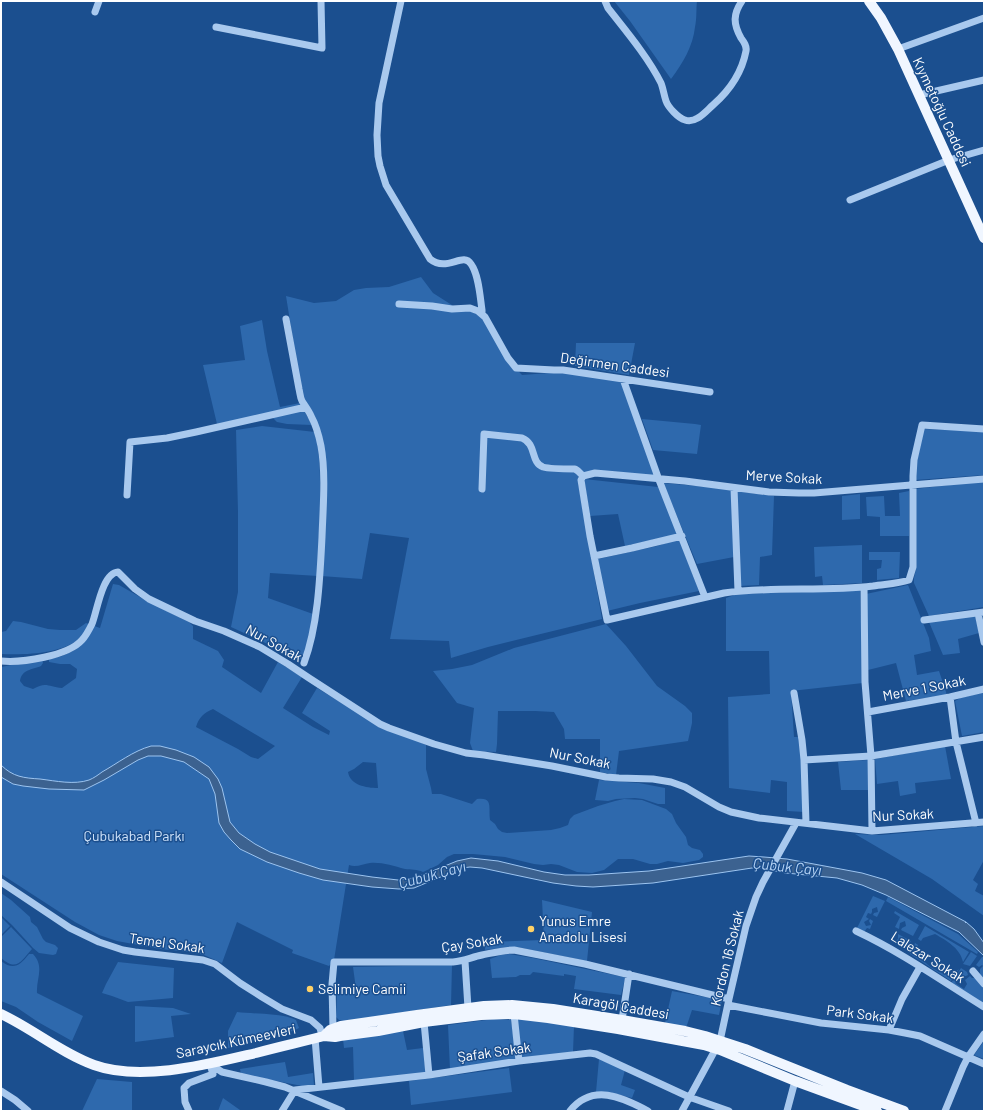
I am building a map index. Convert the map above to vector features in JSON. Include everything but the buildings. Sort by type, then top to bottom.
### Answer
[{"type":"main road","name":"Kıymetoğlu Caddesi","points":[[869,1],[898,49],[949,160],[980,218],[984,238]]},
{"type":"main road","name":"Karagöl Caddesi","points":[[320,1036],[333,1029],[368,1022],[468,1008],[522,1006],[554,1009],[685,1031],[718,1045],[762,1056],[904,1111]]},
{"type":"main road","name":"Saraycık Kümeevleri","points":[[1,1014],[81,1060],[103,1068],[132,1072],[178,1069],[210,1064],[320,1036]]},
{"type":"main road","points":[[320,1036],[335,1037],[378,1031],[424,1022],[481,1015],[514,1014],[548,1018],[691,1042],[718,1045],[795,1081],[863,1108],[877,1111]]},
{"type":"street","points":[[95,12],[99,1]]},
{"type":"street","points":[[216,27],[322,48],[321,1]]},
{"type":"street","points":[[402,1],[379,103],[377,146],[380,166],[386,185],[430,259],[440,264],[447,264],[462,259],[467,260],[471,264],[476,275],[482,314]]},
{"type":"street","points":[[605,1],[608,8],[649,62],[657,75],[662,85],[666,102],[681,118],[689,121],[699,117],[722,98],[730,88],[743,62],[747,49],[746,44],[736,29],[735,22],[736,14],[742,1]]},
{"type":"street","points":[[898,49],[984,18]]},
{"type":"street","points":[[919,95],[984,80]]},
{"type":"street","points":[[850,200],[949,160],[984,150]]},
{"type":"street","points":[[400,304],[452,309],[470,308],[482,314]]},
{"type":"street","name":"Değirmen Caddesi","points":[[482,314],[493,330],[508,358],[516,368],[563,370],[710,392]]},
{"type":"street","points":[[286,319],[299,389],[302,400],[312,417],[320,446],[322,465],[323,509],[321,558],[312,636],[304,663]]},
{"type":"street","points":[[623,379],[659,480],[705,597]]},
{"type":"street","points":[[127,495],[130,442],[167,438],[306,406]]},
{"type":"street","points":[[482,489],[484,434],[522,438],[529,442],[535,459],[541,466],[575,469],[583,476],[581,480],[607,620],[705,597],[738,591],[837,589],[864,587],[909,580],[913,567],[912,485],[914,460],[922,426],[984,429]]},
{"type":"street","name":"Merve Sokak","points":[[583,476],[595,473],[659,480],[686,481],[769,492],[799,493],[984,479]]},
{"type":"street","points":[[734,488],[738,591]]},
{"type":"street","points":[[594,556],[682,536]]},
{"type":"street","name":"Nur Sokak","points":[[1,662],[21,662],[46,657],[77,645],[91,626],[105,584],[110,575],[118,572],[135,590],[149,599],[195,621],[224,631],[260,647],[380,724],[466,754],[484,755],[537,763],[606,777],[653,779],[671,782],[684,786],[719,807],[731,812],[759,818],[796,823],[872,831],[984,822]]},
{"type":"street","points":[[864,587],[865,682],[871,756],[872,831]]},
{"type":"street","points":[[924,620],[981,613],[984,642]]},
{"type":"street","name":"Merve 1 Sokak","points":[[868,712],[950,697],[984,689]]},
{"type":"street","points":[[794,694],[804,760],[806,823]]},
{"type":"street","points":[[950,697],[956,742],[976,823]]},
{"type":"street","points":[[804,760],[871,756],[984,737]]},
{"type":"street","name":"Kordon 16 Sokak","points":[[682,1111],[718,1045],[746,926],[756,897],[762,882],[796,823]]},
{"type":"street","name":"Temel Sokak","points":[[1,882],[70,928],[99,942],[116,948],[135,952],[203,960],[215,964],[262,997],[282,1008],[311,1020],[320,1028],[320,1036]]},
{"type":"street","name":"Lalezar Sokak","points":[[856,931],[880,942],[984,1007]]},
{"type":"street","name":"Çay Sokak","points":[[333,1029],[332,984],[334,962],[453,962],[464,961],[481,955],[514,950],[545,955],[629,974],[728,1002]]},
{"type":"street","points":[[464,961],[468,1008]]},
{"type":"street","points":[[889,1030],[902,999],[920,967]]},
{"type":"street","points":[[973,971],[984,984]]},
{"type":"street","points":[[622,1020],[629,974]]},
{"type":"street","name":"Park Sokak","points":[[728,1002],[821,1023],[889,1030],[920,1036],[984,1064]]},
{"type":"street","points":[[514,1014],[519,1062]]},
{"type":"street","points":[[424,1022],[429,1075]]},
{"type":"street","points":[[945,1111],[959,1075],[968,1057],[984,1034]]},
{"type":"street","points":[[319,1087],[320,1036]]},
{"type":"street","name":"Şafak Sokak","points":[[294,1090],[429,1075],[590,1053],[596,1054],[689,1098],[729,1111]]},
{"type":"street","points":[[210,1064],[222,1072],[278,1084],[342,1111]]},
{"type":"street","points":[[189,1111],[185,1102],[184,1088],[189,1083],[213,1074],[210,1064]]},
{"type":"street","points":[[787,1111],[795,1081]]},
{"type":"street","points":[[282,1111],[294,1090]]},
{"type":"street","points":[[1,1091],[16,1100],[28,1111]]},
{"type":"street","points":[[570,1111],[576,1104],[584,1099],[601,1094],[628,1100],[648,1111]]},
{"type":"green space","points":[[614,1],[697,1],[696,24],[690,48],[680,67],[671,79],[630,21]]},
{"type":"green space","points":[[421,277],[433,293],[455,307],[471,311],[480,316],[509,361],[522,375],[562,372],[619,381],[622,383],[655,477],[580,474],[578,477],[602,619],[488,647],[451,658],[449,641],[390,639],[409,538],[370,533],[362,579],[321,576],[322,443],[302,396],[286,296],[314,303],[336,301],[354,290],[389,287]]},
{"type":"green space","points":[[262,320],[267,351],[280,407],[300,403],[312,425],[277,422],[270,415],[217,424],[203,365],[245,360],[240,326]]},
{"type":"green space","points":[[576,343],[635,343],[629,375],[575,366]]},
{"type":"green space","points":[[642,419],[701,425],[697,454],[653,450]]},
{"type":"green space","points":[[262,426],[315,432],[317,441],[320,477],[318,576],[270,573],[268,598],[313,614],[311,633],[302,660],[231,627],[238,592],[236,430]]},
{"type":"green space","points":[[924,429],[984,431],[984,475],[915,480],[915,470]]},
{"type":"green space","points":[[584,479],[658,487],[679,534],[625,546],[618,514],[590,516]]},
{"type":"green space","points":[[984,481],[984,607],[929,616],[914,583],[916,569],[915,489]]},
{"type":"green space","points":[[663,483],[732,489],[734,557],[697,564]]},
{"type":"green space","points":[[736,491],[774,496],[772,555],[760,557],[759,585],[740,586]]},
{"type":"green space","points":[[909,491],[909,536],[880,536],[880,517],[867,516],[866,497],[884,496],[885,516],[900,516],[899,493]]},
{"type":"green space","points":[[860,494],[860,519],[842,520],[842,496]]},
{"type":"green space","points":[[679,539],[699,591],[607,611],[598,559],[657,546]]},
{"type":"green space","points":[[862,545],[862,583],[823,585],[822,576],[815,577],[814,547]]},
{"type":"green space","points":[[869,552],[900,552],[899,578],[877,580],[877,569],[881,568],[882,560],[869,560]]},
{"type":"green space","name":"Çubukabad Parkı","points":[[113,584],[119,585],[189,622],[193,626],[193,639],[218,651],[224,660],[222,667],[261,693],[278,662],[302,677],[283,708],[329,735],[330,731],[302,713],[317,688],[345,705],[426,745],[426,769],[432,794],[441,794],[472,804],[477,799],[486,800],[489,804],[490,820],[502,832],[507,833],[551,830],[560,828],[568,825],[570,819],[574,815],[598,806],[624,799],[642,800],[666,809],[672,814],[676,823],[686,837],[688,845],[692,848],[700,850],[703,857],[699,860],[683,863],[668,861],[657,864],[650,864],[633,859],[618,859],[604,870],[592,873],[577,872],[559,865],[534,864],[505,857],[473,854],[454,854],[447,857],[438,865],[423,872],[379,863],[370,863],[357,866],[349,865],[334,960],[329,966],[292,953],[293,950],[237,922],[222,963],[204,955],[191,952],[160,949],[117,941],[99,935],[75,922],[1,874],[1,667],[42,659],[43,663],[41,666],[25,672],[20,681],[24,686],[33,689],[41,685],[62,688],[76,678],[77,669],[70,664],[49,662],[49,659],[62,656],[75,650],[85,639],[81,638],[63,647],[32,654],[1,654],[1,632],[6,631],[13,621],[48,629],[60,630],[76,630],[86,623],[100,628]],"holes":[[[213,709],[275,746],[258,759],[251,757],[196,727],[202,716]],[[363,762],[376,763],[378,788],[359,785],[349,776],[348,772]]]},
{"type":"green space","points":[[908,585],[929,638],[931,651],[914,655],[917,675],[939,671],[947,695],[906,701],[896,663],[868,670],[866,594]]},
{"type":"green space","points":[[860,590],[863,683],[791,691],[794,737],[800,737],[805,812],[787,811],[787,782],[771,780],[770,793],[729,788],[728,697],[770,694],[769,651],[726,651],[726,598],[737,594]]},
{"type":"green space","points":[[975,614],[979,633],[958,639],[960,653],[943,655],[929,622]]},
{"type":"green space","points":[[606,624],[626,646],[657,686],[685,706],[692,713],[692,723],[688,741],[619,751],[616,775],[600,772],[600,739],[565,739],[564,729],[554,712],[498,711],[496,752],[473,751],[470,743],[474,708],[457,703],[433,671],[472,665],[514,648]]},
{"type":"green space","points":[[984,692],[984,732],[962,736],[955,701],[960,698]]},
{"type":"green space","points":[[945,746],[951,779],[915,783],[916,793],[900,796],[898,781],[877,784],[875,759]]},
{"type":"green space","points":[[868,760],[870,790],[841,790],[838,762]]},
{"type":"green space","points":[[599,780],[639,783],[665,788],[665,804],[658,804],[635,798],[608,801],[595,800]]},
{"type":"green space","points":[[984,826],[984,860],[973,880],[978,884],[975,891],[984,896],[984,916],[932,879],[855,834],[881,835]]},
{"type":"green space","points":[[1,893],[30,917],[31,922],[37,927],[46,942],[55,945],[58,948],[56,954],[39,953],[1,915]]},
{"type":"green space","points":[[873,896],[885,901],[877,917],[873,915],[874,913],[878,912],[877,907],[872,909],[871,914],[868,913],[866,917],[869,919],[864,922],[866,926],[871,925],[869,921],[870,919],[873,921],[870,929],[867,928],[864,932],[857,928]]},
{"type":"green space","points":[[888,897],[958,934],[978,952],[977,954],[886,901]]},
{"type":"green space","points":[[542,900],[592,912],[587,961],[517,947],[485,950],[485,942],[544,940]]},
{"type":"green space","points":[[895,911],[919,925],[913,936],[901,930],[906,926],[905,921],[900,923],[899,929],[895,927],[900,917],[894,913]]},
{"type":"green space","points":[[1,917],[10,926],[1,935]]},
{"type":"green space","points":[[925,926],[969,952],[963,962],[956,949],[935,934],[923,938],[921,941],[918,939]]},
{"type":"green space","points":[[11,927],[32,949],[22,961],[15,964],[6,962],[1,958],[1,937]]},
{"type":"green space","points":[[894,932],[897,933],[892,937],[893,940],[895,941],[898,939],[898,934],[911,941],[907,948],[890,939]]},
{"type":"green space","points":[[915,943],[918,945],[920,956],[934,969],[951,975],[959,969],[951,981],[910,954]]},
{"type":"green space","points":[[971,952],[977,956],[970,966],[963,964]]},
{"type":"green space","points":[[29,954],[33,954],[39,963],[37,993],[83,1016],[72,1041],[38,1022],[16,1007],[1,1001],[1,961],[13,966],[20,964]]},
{"type":"green space","points":[[509,954],[624,977],[625,979],[621,995],[574,989],[576,976],[564,974],[564,976],[533,972],[530,975],[492,978],[490,959]]},
{"type":"green space","points":[[982,957],[984,957],[984,979],[980,975],[980,969],[983,966],[982,965],[979,967],[976,965]]},
{"type":"green space","points":[[118,962],[174,968],[173,998],[128,1002],[102,993]]},
{"type":"green space","points":[[452,965],[451,1005],[346,1021],[339,1020],[336,1017],[337,992],[356,989],[353,967]]},
{"type":"green space","points":[[961,968],[967,972],[968,975],[959,979],[955,983],[964,989],[967,984],[965,980],[970,976],[972,978],[976,978],[984,987],[984,1004],[951,983]]},
{"type":"green space","points":[[672,991],[722,1000],[719,1015],[692,1010],[686,1028],[665,1023]]},
{"type":"green space","points":[[135,1006],[173,1008],[191,1014],[171,1016],[174,1037],[135,1042]]},
{"type":"green space","points":[[237,1012],[284,1016],[296,1020],[299,1028],[293,1031],[228,1048],[228,1031]]},
{"type":"green space","points":[[516,1018],[574,1026],[573,1052],[521,1058]]},
{"type":"green space","points":[[494,1019],[511,1020],[517,1060],[450,1070],[448,1025]]},
{"type":"green space","points":[[403,1031],[407,1050],[423,1048],[426,1073],[354,1080],[353,1047],[344,1048],[343,1039]]},
{"type":"green space","points":[[984,1041],[984,1059],[974,1055]]},
{"type":"green space","points":[[599,1059],[625,1070],[621,1085],[635,1090],[632,1098],[609,1092],[596,1092]]},
{"type":"green space","points":[[285,1062],[288,1077],[313,1073],[314,1085],[302,1086],[241,1074],[240,1069]]},
{"type":"green space","points":[[509,1068],[512,1092],[411,1105],[409,1081]]},
{"type":"green space","points":[[97,1079],[132,1082],[132,1111],[82,1111]]},
{"type":"green space","points":[[223,1098],[240,1110],[241,1111],[218,1111]]},
{"type":"water","name":"Çubuk Çayı","points":[[151,746],[160,746],[176,750],[194,757],[209,767],[218,779],[222,788],[230,822],[239,833],[270,852],[320,869],[398,880],[414,878],[457,861],[471,858],[498,861],[544,872],[565,875],[649,871],[749,856],[787,859],[862,873],[886,880],[966,922],[974,929],[984,943],[984,956],[959,932],[886,895],[862,885],[837,878],[752,868],[653,883],[593,887],[553,883],[482,868],[470,867],[462,868],[414,888],[399,889],[372,887],[323,880],[267,862],[240,849],[224,832],[219,823],[215,794],[209,779],[184,762],[161,756],[148,756],[84,790],[49,789],[23,786],[13,784],[1,777],[1,765],[10,772],[24,777],[65,782],[89,780],[132,754]]},
{"type":"place","name":"Yunus Emre Anadolu Lisesi","points":[[531,929]]},
{"type":"place","name":"Selimiye Camii","points":[[310,989]]}]
